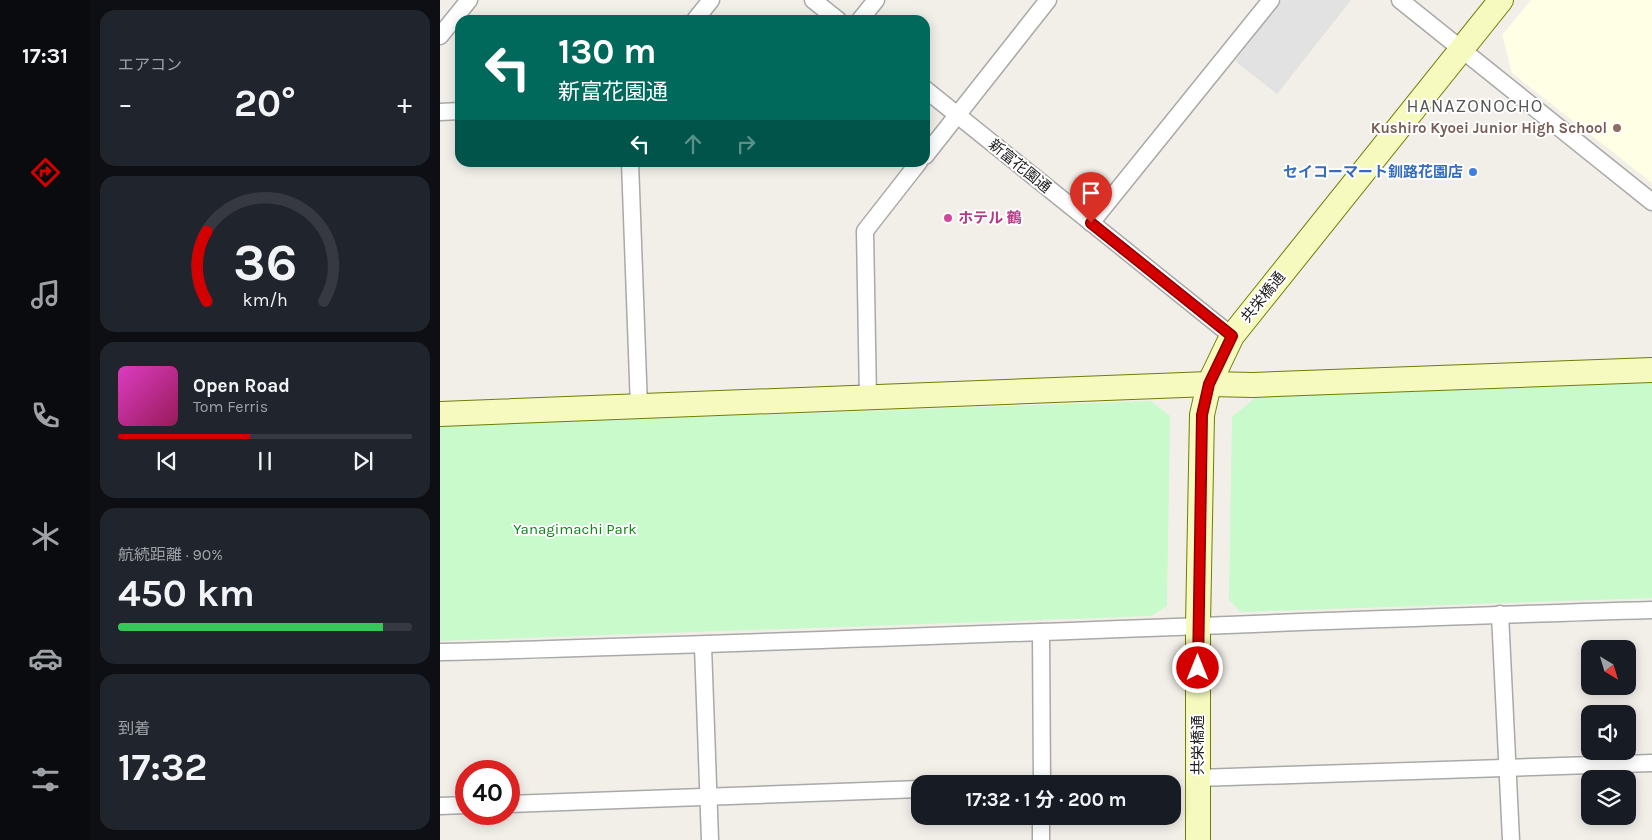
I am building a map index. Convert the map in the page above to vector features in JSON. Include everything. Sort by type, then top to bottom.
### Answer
[{"type":"street","points":[[457,15],[469,0]]},
{"type":"street","points":[[699,15],[711,0]]},
{"type":"street","points":[[813,0],[832,15]]},
{"type":"street","points":[[864,15],[876,0]]},
{"type":"street","points":[[930,150],[1048,0]]},
{"type":"street","points":[[1091,223],[1271,0]]},
{"type":"street","points":[[1400,0],[1652,202]]},
{"type":"street","name":"共栄橋通","points":[[1198,840],[1198,625],[1202,415],[1209,384],[1232,336],[1501,0]]},
{"type":"street","points":[[440,36],[455,17]]},
{"type":"street","name":"新富花園通","points":[[930,93],[1232,336]]},
{"type":"street","points":[[440,112],[455,111]]},
{"type":"street","points":[[630,167],[639,407]]},
{"type":"street","points":[[868,398],[865,231],[916,167]]},
{"type":"street","points":[[440,414],[1209,384],[1253,385],[1652,370]]},
{"type":"street","points":[[440,652],[703,646],[1198,625],[1652,610]]},
{"type":"street","points":[[1500,614],[1510,840]]},
{"type":"street","points":[[1040,632],[1042,775]]},
{"type":"street","points":[[703,646],[710,840]]},
{"type":"street","points":[[1198,778],[1652,763]]},
{"type":"street","points":[[520,804],[911,789]]},
{"type":"street","points":[[440,806],[455,805]]},
{"type":"street","points":[[1041,825],[1041,840]]},
{"type":"shaded area","points":[[1282,0],[1351,0],[1277,94],[1235,61]]},
{"type":"shaded area","name":"Kushiro Kyoei Junior High School","points":[[1531,0],[1652,0],[1652,183],[1512,73],[1502,35]]},
{"type":"green space","points":[[1652,383],[1652,598],[1241,612],[1229,600],[1232,417],[1256,397]]},
{"type":"green space","name":"Yanagimachi Park","points":[[1151,401],[1170,416],[1167,606],[1151,616],[440,641],[440,426]]},
{"type":"place","name":"Kushiro Kyoei Junior High School","points":[[1617,128]]},
{"type":"place","name":"セイコーマート釧路花園店","points":[[1473,172]]},
{"type":"place","name":"ホテル 鶴","points":[[948,218]]},
{"type":"district","name":"HANAZONOCHO","points":[[1475,106]]},
{"type":"route","points":[[1091,223],[1232,336],[1209,384],[1202,415],[1198,668]]}]
